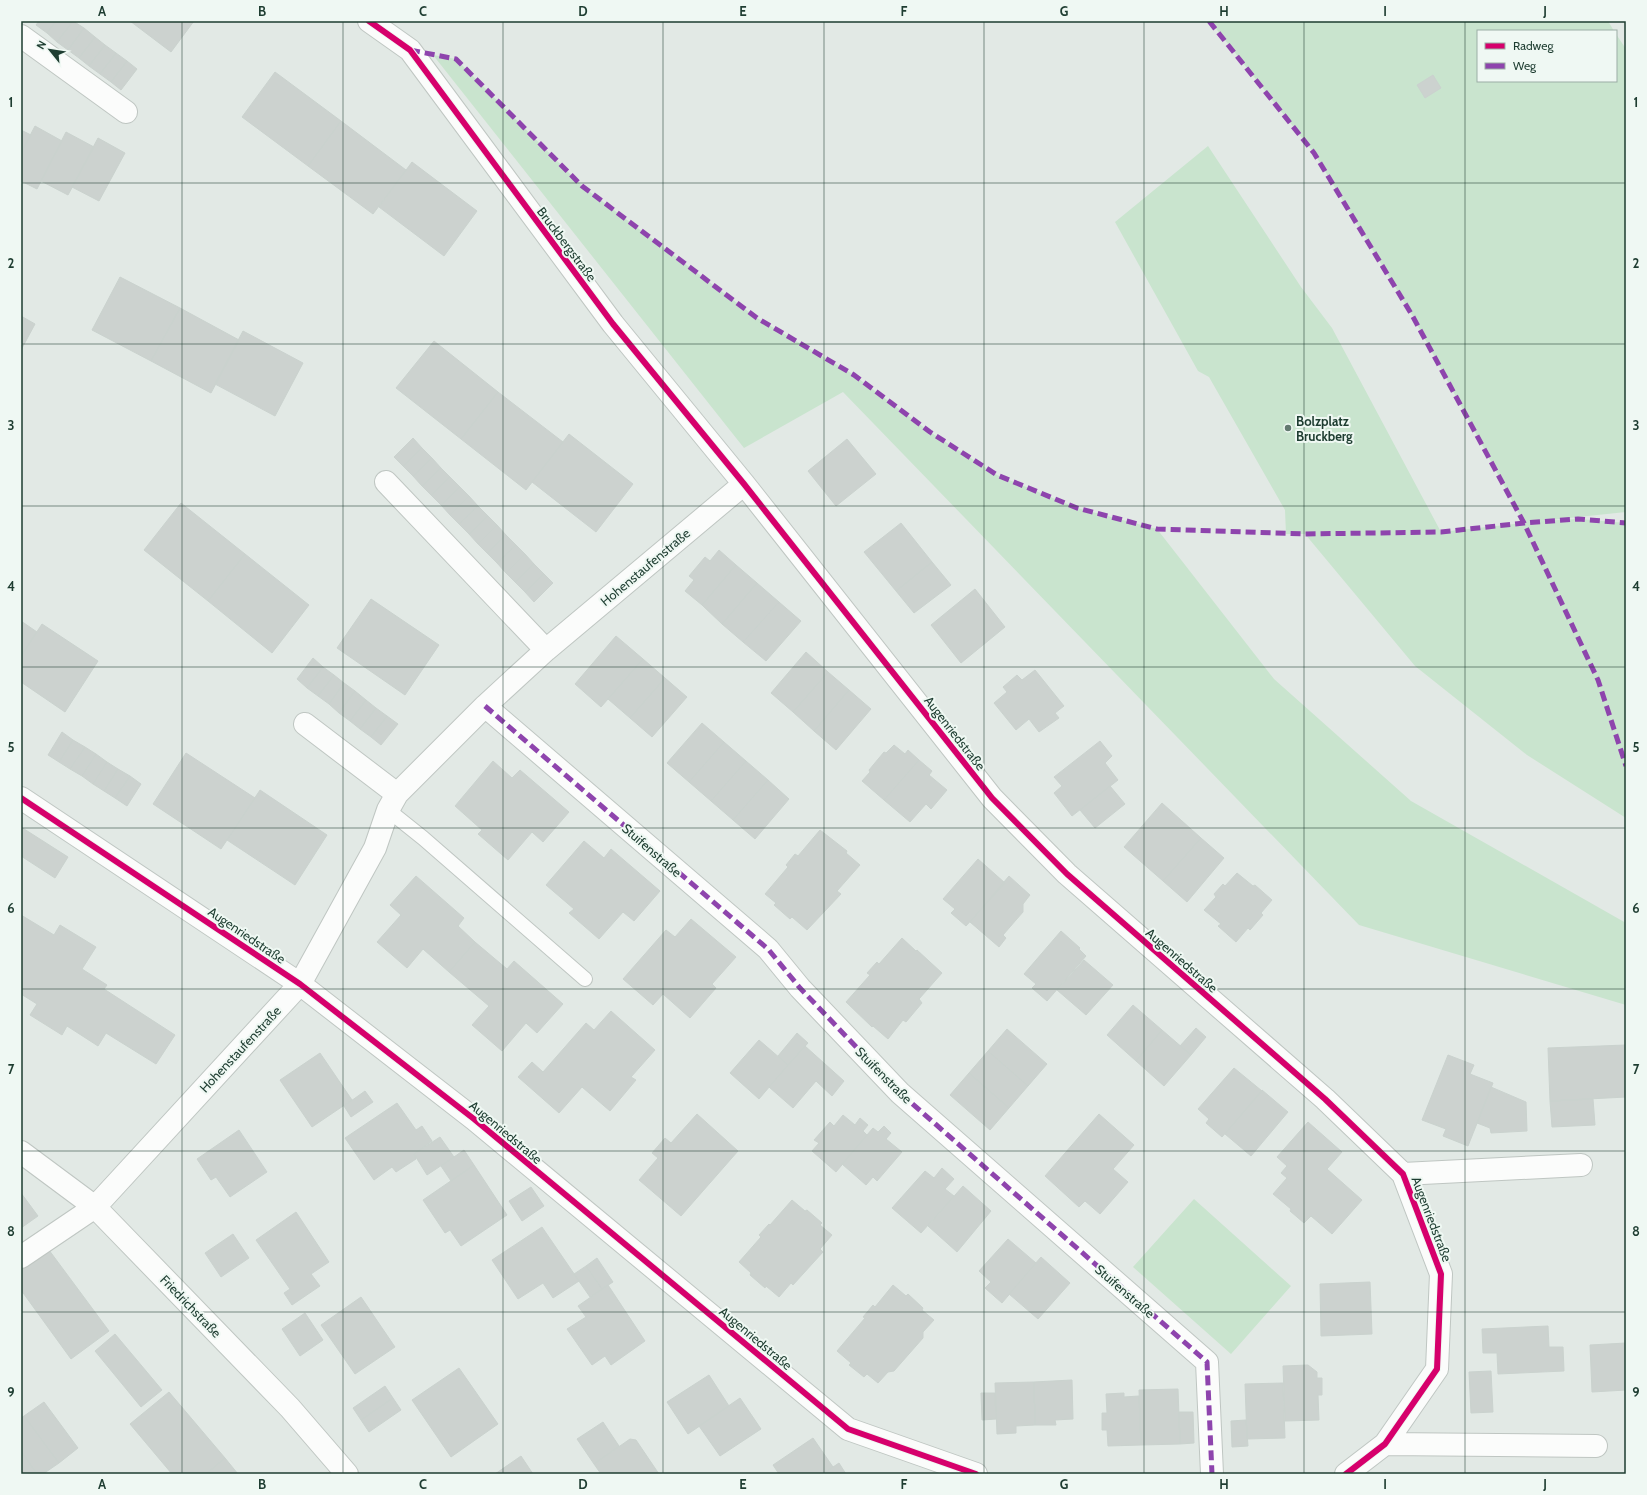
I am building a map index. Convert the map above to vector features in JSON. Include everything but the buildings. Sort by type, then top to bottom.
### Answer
[{"type":"street","name":"Bruckbergstraße","points":[[369,21],[410,50],[613,324],[744,484]]},
{"type":"street","points":[[21,36],[126,112]]},
{"type":"street","points":[[386,482],[546,650]]},
{"type":"street","name":"Hohenstaufenstraße","points":[[21,1256],[94,1207],[300,984],[375,848],[393,802],[485,706],[546,650],[744,484]]},
{"type":"street","name":"Augenriedstraße","points":[[744,484],[992,798],[1067,874],[1325,1099],[1403,1174],[1442,1274],[1437,1369],[1386,1444],[1346,1474]]},
{"type":"street","name":"Stuifenstraße","points":[[485,706],[768,949],[800,988],[900,1093],[1207,1362],[1212,1474]]},
{"type":"street","points":[[305,724],[393,802]]},
{"type":"street","name":"Augenriedstraße","points":[[21,798],[300,984],[474,1119],[848,1429],[976,1474]]},
{"type":"street","name":"Friedrichstraße","points":[[21,1152],[94,1207],[290,1408],[347,1474]]},
{"type":"street","name":"Augenriedstraße","points":[[1403,1174],[1581,1165]]},
{"type":"street","points":[[1386,1444],[1596,1446]]},
{"type":"lane","points":[[393,802],[423,838],[585,979]]},
{"type":"green space","points":[[1210,21],[1608,21],[1613,30],[1477,30],[1477,82],[1617,82],[1617,36],[1626,49],[1626,512],[1540,521],[1578,519],[1626,523],[1626,818],[1527,755],[1415,666],[1305,534],[1286,534],[1285,510],[1209,377],[1198,371],[1115,222],[1208,146],[1301,287],[1332,328],[1441,532],[1524,523],[1412,315],[1314,153]]},
{"type":"green space","points":[[433,55],[456,59],[582,186],[757,318],[851,373],[930,432],[997,475],[1077,508],[1157,529],[1274,679],[1411,801],[1626,923],[1626,1005],[1359,925],[843,392],[744,448]]},
{"type":"green space","points":[[1194,1199],[1291,1286],[1231,1354],[1133,1267]]},
{"type":"marked path","points":[[1209,21],[1314,153],[1412,315],[1524,523],[1598,680],[1626,766]]},
{"type":"marked path","points":[[410,50],[456,59],[582,186],[757,318],[854,375],[930,432],[997,475],[1077,508],[1157,529],[1305,534],[1441,532],[1578,519],[1626,523]]},
{"type":"marked path","points":[[485,706],[768,949],[800,988],[900,1093],[1207,1362],[1212,1474]]},
{"type":"cycle path","points":[[369,21],[410,50],[613,324],[744,484],[992,798],[1067,874],[1325,1099],[1403,1174],[1441,1274],[1437,1369],[1385,1444],[1346,1474]]},
{"type":"cycle path","points":[[21,798],[300,984],[474,1119],[848,1429],[976,1474]]},
{"type":"place","name":"Bolzplatz Bruckberg","points":[[1288,428]]}]
